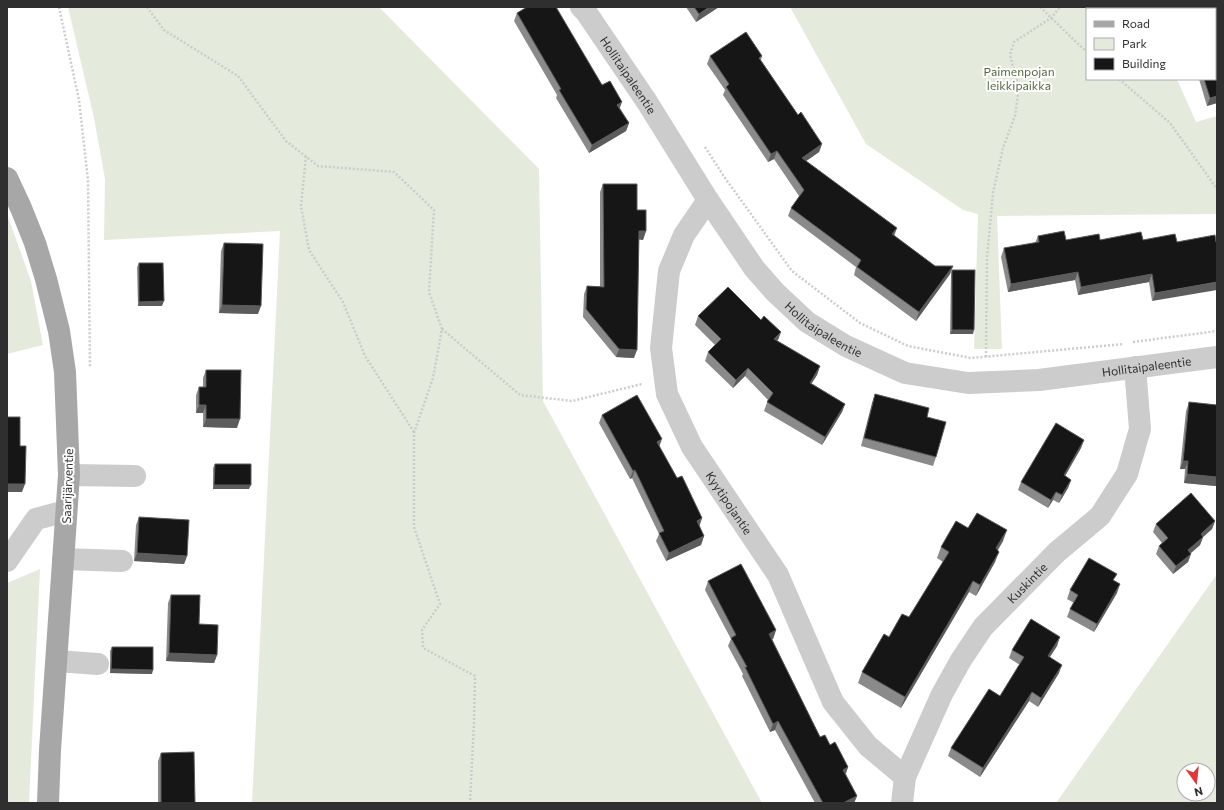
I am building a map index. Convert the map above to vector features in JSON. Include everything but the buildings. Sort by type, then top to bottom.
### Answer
[{"type":"main road","name":"Saarijärventie","points":[[7,178],[35,243],[46,279],[59,331],[65,372],[69,475],[50,750],[51,801]]},
{"type":"street","name":"Hollitaipaleentie","points":[[581,7],[586,12],[647,102],[708,200],[754,268],[775,292],[807,322],[846,346],[905,373],[968,383],[1040,380],[1217,357]]},
{"type":"street","name":"Kyytipojantie","points":[[708,200],[684,235],[668,271],[661,348],[667,394],[692,447],[778,575],[833,702],[868,746],[905,777]]},
{"type":"street","name":"Kuskintie","points":[[902,803],[905,777],[942,694],[961,660],[983,627],[1057,552],[1100,516],[1127,474],[1140,429],[1135,367]]},
{"type":"street","points":[[69,475],[135,476]]},
{"type":"street","points":[[7,561],[36,519],[66,511]]},
{"type":"street","points":[[63,559],[122,561]]},
{"type":"street","points":[[57,661],[98,664]]},
{"type":"path","points":[[59,7],[79,100],[88,180],[90,361]]},
{"type":"path","points":[[148,7],[164,30],[238,76],[286,141],[318,166],[394,172],[434,210],[429,292],[442,329],[433,378],[414,433],[414,527],[440,604],[422,630],[423,648],[475,676],[470,803]]},
{"type":"path","points":[[1040,7],[1086,51]]},
{"type":"path","points":[[986,356],[987,258],[993,193],[1003,148],[1015,116],[1019,88],[1010,54],[1014,42],[1051,18],[1060,7]]},
{"type":"path","points":[[1120,80],[1170,122],[1217,189]]},
{"type":"path","points":[[703,145],[792,271],[860,323],[908,346],[971,358],[1127,343],[1217,330]]},
{"type":"path","points":[[306,156],[301,206],[309,250],[343,302],[365,356],[414,433]]},
{"type":"path","points":[[442,329],[520,396],[572,401],[665,378]]},
{"type":"green space","points":[[68,7],[379,7],[539,169],[543,401],[762,803],[252,803],[280,231],[104,240],[105,179],[94,118]]},
{"type":"green space","name":"Paimenpojan leikkipaikka","points":[[790,7],[1146,7],[1086,8],[1086,80],[1177,80],[1196,122],[1217,116],[1217,214],[997,216],[1002,349],[974,349],[978,214],[963,210],[866,144]]},
{"type":"green space","points":[[7,214],[31,281],[43,345],[7,354]]},
{"type":"green space","points":[[40,569],[29,803],[7,803],[7,583]]},
{"type":"green space","points":[[1217,574],[1217,803],[1056,803]]}]
